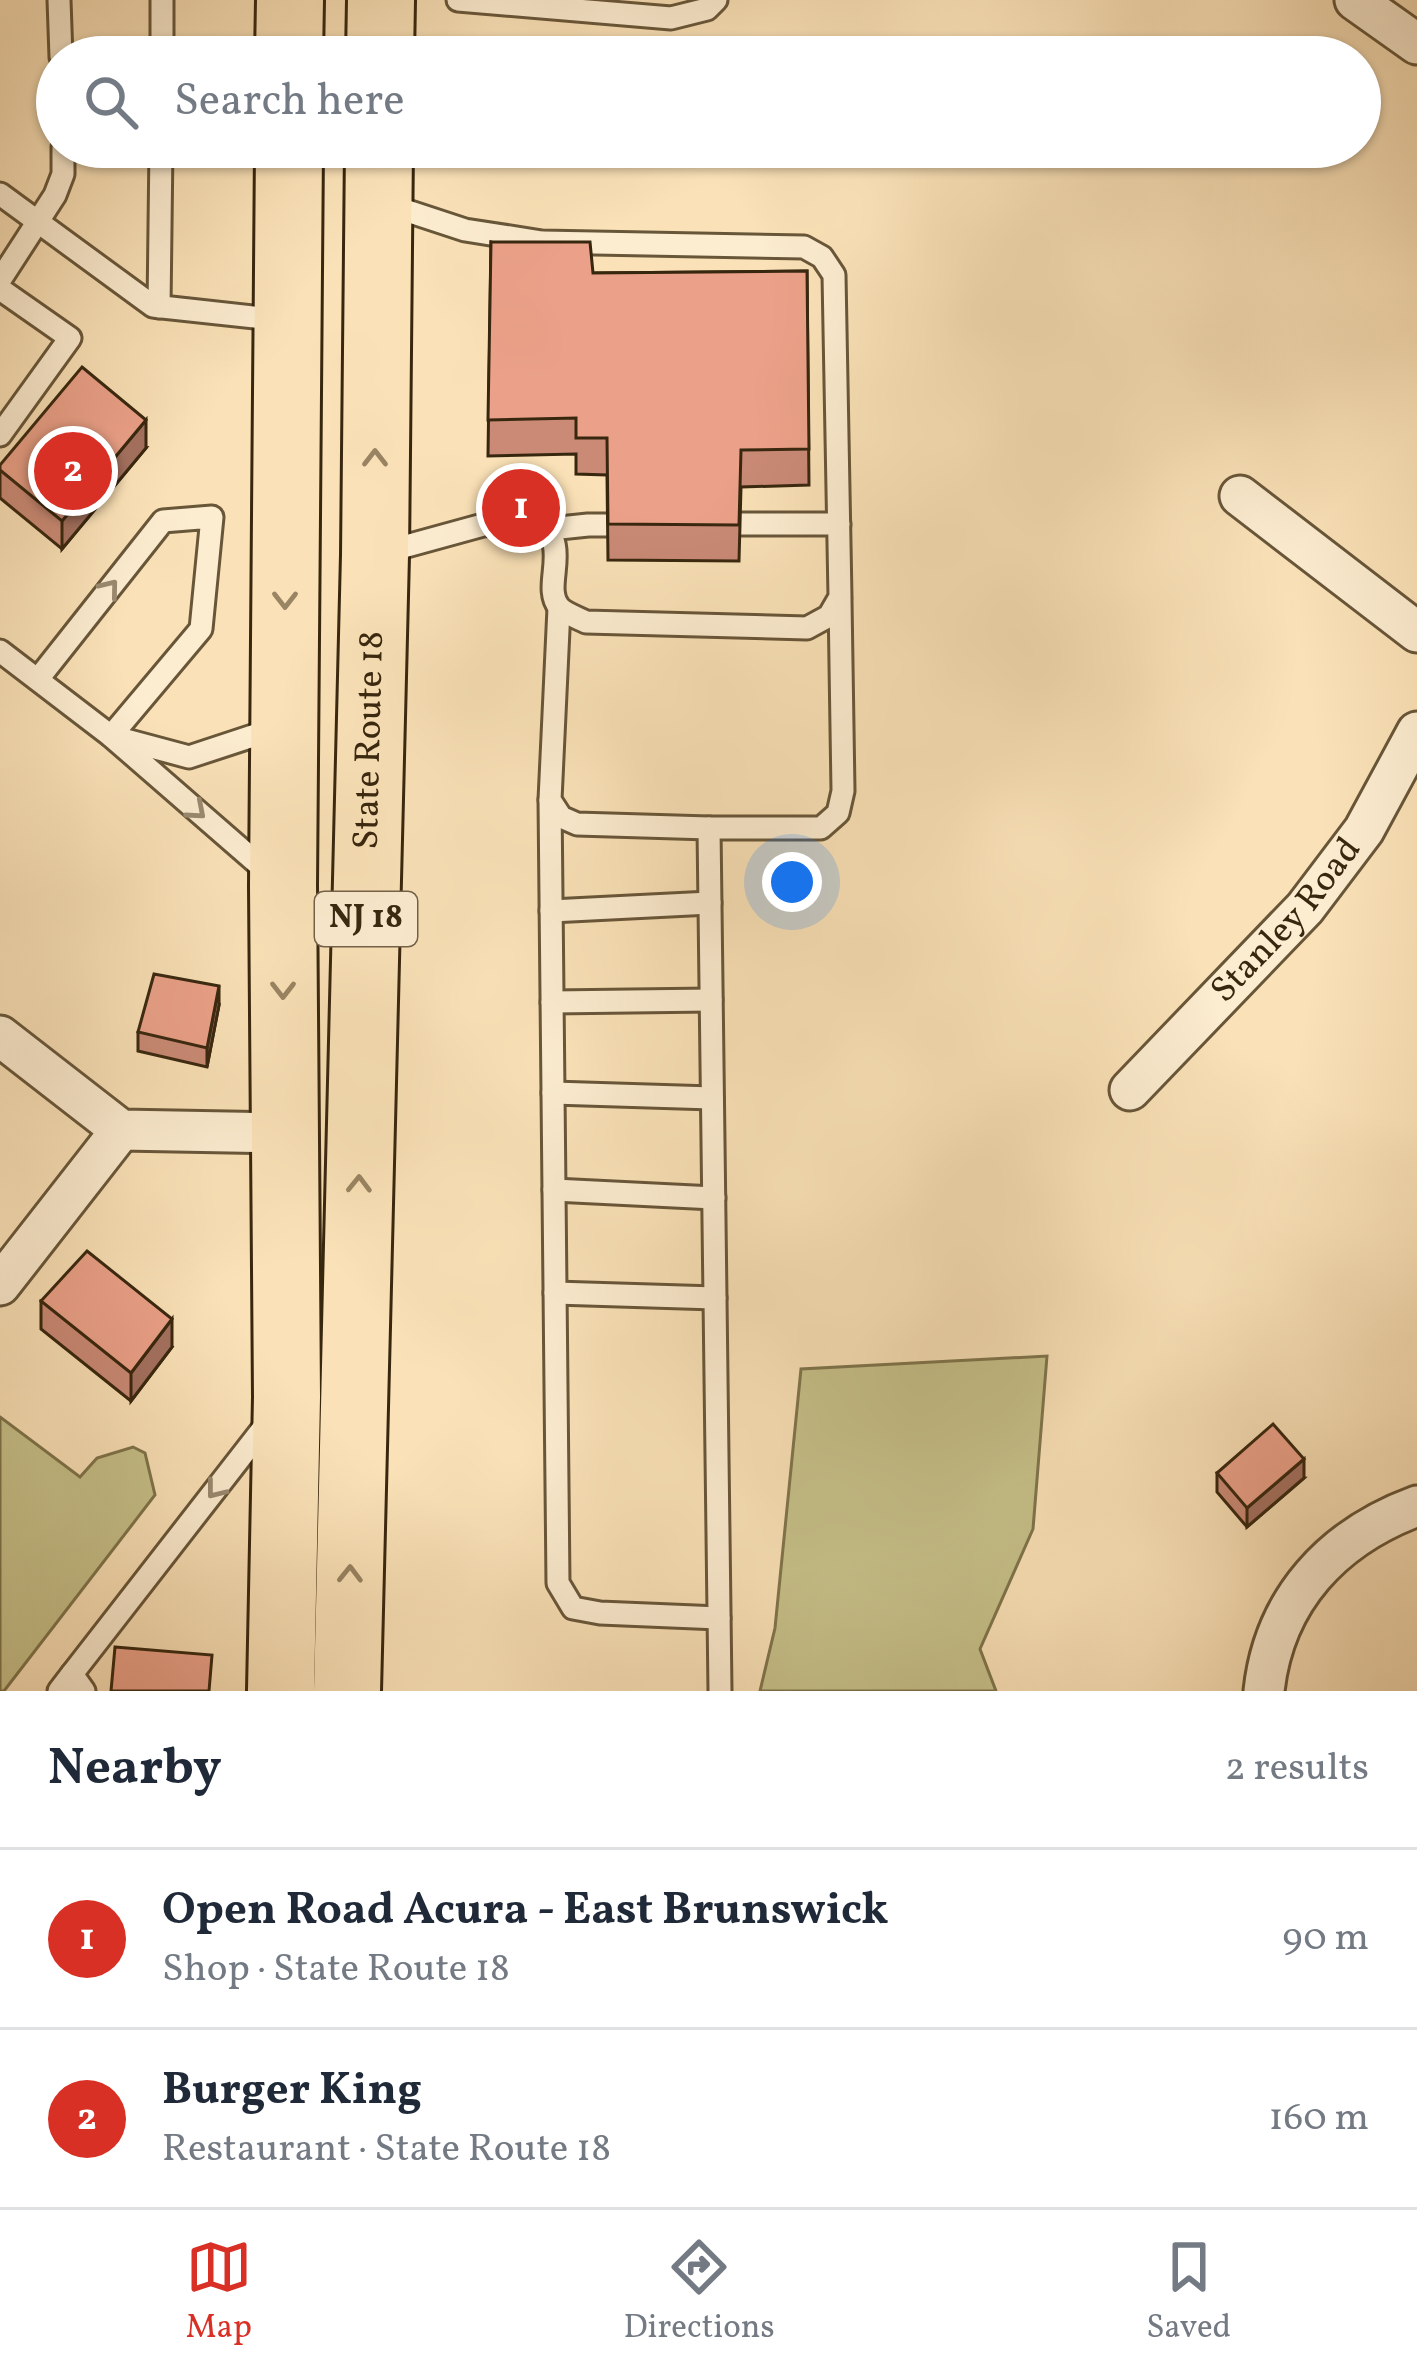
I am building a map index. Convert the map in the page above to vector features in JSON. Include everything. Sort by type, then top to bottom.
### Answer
[{"type":"highway","points":[[289,36],[290,0]]},
{"type":"highway","points":[[380,36],[381,0]]},
{"type":"highway","name":"NJ 18","points":[[280,1691],[287,1397],[283,885],[289,168]]},
{"type":"highway","name":"State Route 18","points":[[347,1691],[375,555],[378,174]]},
{"type":"street","points":[[1355,0],[1417,44]]},
{"type":"street","points":[[1240,496],[1417,632]]},
{"type":"street","name":"Stanley Road","points":[[1130,1090],[1305,908],[1364,830],[1417,732]]},
{"type":"street","points":[[0,1036],[121,1130],[283,1133]]},
{"type":"street","points":[[0,1286],[121,1130]]},
{"type":"street","points":[[1264,1691],[1278,1633],[1299,1593],[1344,1543],[1417,1505]]},
{"type":"lane","points":[[59,0],[60,36]]},
{"type":"lane","points":[[162,36],[163,0]]},
{"type":"lane","points":[[458,0],[671,18],[707,8],[716,0]]},
{"type":"lane","points":[[0,280],[55,195],[63,168]]},
{"type":"lane","points":[[160,307],[161,168]]},
{"type":"lane","points":[[378,174],[465,230],[542,242],[804,247],[822,257],[834,275],[843,791],[838,813],[821,828],[577,824],[561,817],[550,800]]},
{"type":"lane","points":[[0,194],[153,306],[287,320]]},
{"type":"lane","points":[[0,289],[70,338],[0,436]]},
{"type":"lane","points":[[38,680],[164,521],[212,517],[201,629],[111,736]]},
{"type":"lane","points":[[375,555],[483,525],[538,520],[550,530],[559,608],[550,800],[558,1582],[573,1608],[719,1618]]},
{"type":"lane","points":[[550,530],[588,525],[839,524]]},
{"type":"lane","points":[[559,608],[586,622],[807,628],[830,616],[840,597]]},
{"type":"lane","points":[[0,651],[111,736],[283,885]]},
{"type":"lane","points":[[111,736],[189,758],[284,726]]},
{"type":"lane","points":[[709,828],[720,1691]]},
{"type":"lane","points":[[550,911],[710,903]]},
{"type":"lane","points":[[552,1002],[711,1000]]},
{"type":"lane","points":[[553,1093],[712,1098]]},
{"type":"lane","points":[[554,1190],[714,1198]]},
{"type":"lane","points":[[555,1293],[715,1298]]},
{"type":"lane","points":[[72,1686],[287,1397]]},
{"type":"shaded area","points":[[1047,1356],[1033,1529],[980,1649],[996,1691],[760,1691],[775,1628],[801,1369]]},
{"type":"shaded area","points":[[0,1417],[80,1477],[97,1458],[133,1447],[145,1453],[155,1495],[4,1691],[0,1691]]},
{"type":"building","points":[[491,242],[590,242],[593,273],[807,271],[809,449],[741,450],[739,525],[608,524],[607,438],[576,438],[576,418],[488,420]]},
{"type":"building","points":[[82,367],[146,420],[62,521],[0,470],[0,465]]},
{"type":"building","points":[[154,974],[219,986],[207,1048],[138,1032]]},
{"type":"building","points":[[87,1251],[172,1319],[131,1373],[41,1301]]},
{"type":"building","points":[[1273,1424],[1304,1459],[1247,1508],[1217,1473]]},
{"type":"building","points":[[115,1647],[212,1655],[209,1691],[111,1691]]},
{"type":"place","name":"Burger King","points":[[73,471]]},
{"type":"place","name":"Open Road Acura - East Brunswick","points":[[521,508]]}]
